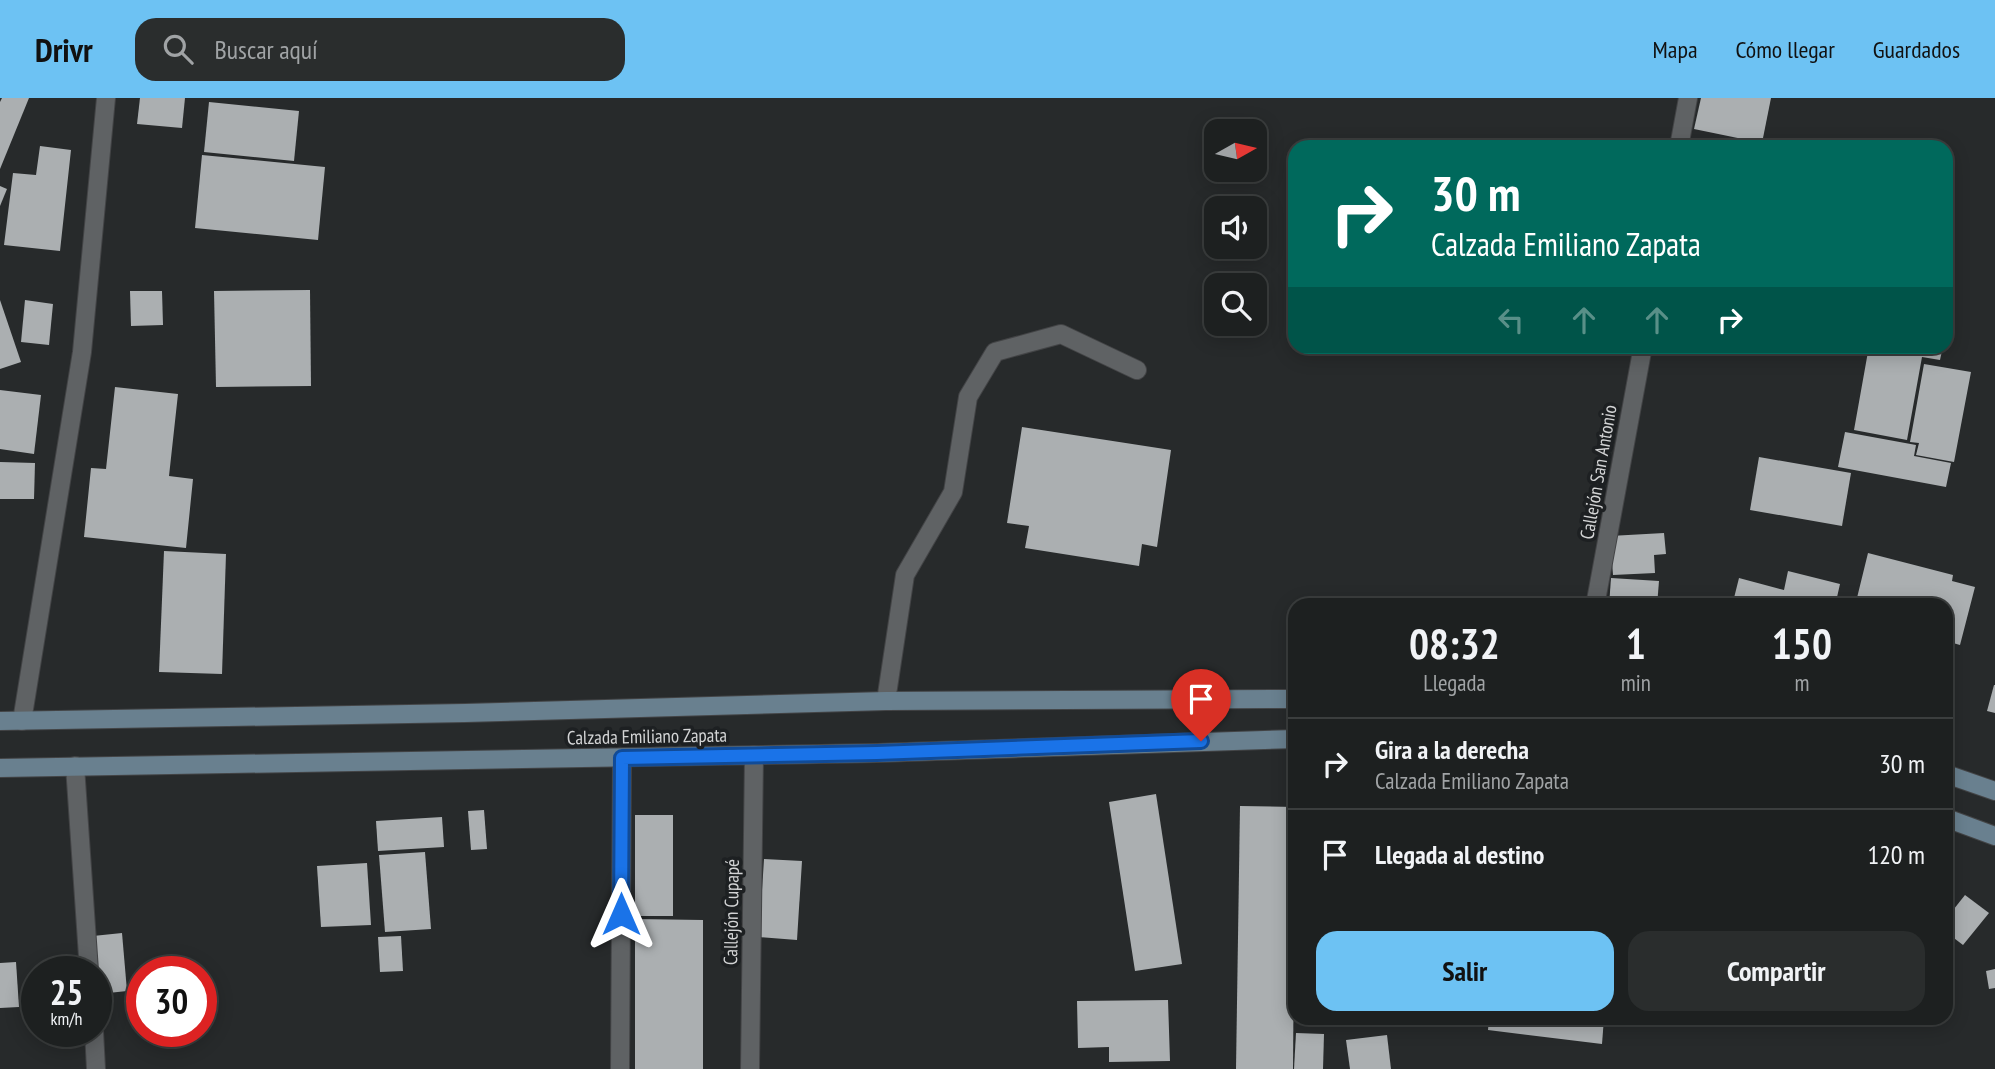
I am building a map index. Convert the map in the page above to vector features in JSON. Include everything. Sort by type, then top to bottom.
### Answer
[{"type":"main road","name":"Calzada Emiliano Zapata","points":[[0,721],[451,713],[886,701],[1288,699]]},
{"type":"main road","name":"Calzada Emiliano Zapata","points":[[0,768],[877,753],[1288,739]]},
{"type":"main road","points":[[1953,776],[1995,791]]},
{"type":"main road","points":[[1953,821],[1995,836]]},
{"type":"street","points":[[22,721],[82,352],[106,98]]},
{"type":"street","points":[[1680,140],[1688,98]]},
{"type":"street","points":[[886,701],[905,575],[953,492],[968,397],[995,352],[1061,334],[1137,370]]},
{"type":"street","name":"Callejón San Antonio","points":[[1596,598],[1642,354]]},
{"type":"street","name":"Callejón Cupapé","points":[[750,1069],[754,755]]},
{"type":"street","points":[[620,1069],[622,758]]},
{"type":"street","points":[[75,766],[88,956]]},
{"type":"street","points":[[95,1047],[96,1069]]},
{"type":"building","points":[[2,98],[29,98],[0,169],[0,102]]},
{"type":"building","points":[[140,98],[185,98],[182,128],[137,124]]},
{"type":"building","points":[[1701,98],[1771,98],[1763,140],[1747,140],[1694,129]]},
{"type":"building","points":[[209,102],[299,111],[294,161],[204,152]]},
{"type":"building","points":[[40,146],[71,150],[60,251],[4,245],[13,173],[36,175]]},
{"type":"building","points":[[202,155],[325,167],[318,240],[195,228]]},
{"type":"building","points":[[0,186],[7,189],[0,206]]},
{"type":"building","points":[[310,290],[311,386],[216,387],[214,291]]},
{"type":"building","points":[[130,291],[162,291],[163,325],[131,326]]},
{"type":"building","points":[[0,300],[21,362],[0,369]]},
{"type":"building","points":[[25,300],[53,304],[49,345],[21,342]]},
{"type":"building","points":[[1868,354],[1941,354],[1940,360],[1922,357],[1907,440],[1854,430]]},
{"type":"building","points":[[1924,364],[1971,372],[1954,462],[1916,455],[1919,443],[1910,442]]},
{"type":"building","points":[[115,387],[178,394],[169,476],[193,479],[186,548],[84,537],[91,468],[106,469]]},
{"type":"building","points":[[0,390],[41,395],[34,454],[0,449]]},
{"type":"building","points":[[1022,427],[1171,450],[1157,547],[1142,544],[1139,566],[1025,548],[1029,526],[1007,523]]},
{"type":"building","points":[[1845,432],[1916,445],[1914,456],[1951,463],[1946,487],[1838,467]]},
{"type":"building","points":[[1759,457],[1851,473],[1842,526],[1750,510]]},
{"type":"building","points":[[0,462],[35,463],[34,499],[0,499]]},
{"type":"building","points":[[1664,533],[1666,554],[1654,555],[1655,573],[1613,575],[1610,536]]},
{"type":"building","points":[[164,551],[226,554],[222,674],[159,672]]},
{"type":"building","points":[[1868,553],[1953,575],[1952,581],[1975,587],[1960,645],[1953,643],[1953,598],[1857,598]]},
{"type":"building","points":[[1788,571],[1840,584],[1837,598],[1734,598],[1739,578],[1784,590]]},
{"type":"building","points":[[1611,578],[1659,581],[1658,598],[1610,598]]},
{"type":"building","points":[[1995,685],[1995,713],[1987,711]]},
{"type":"building","points":[[1156,794],[1182,964],[1135,971],[1109,802]]},
{"type":"building","points":[[1240,806],[1288,807],[1288,1025],[1293,1025],[1293,1069],[1236,1069]]},
{"type":"building","points":[[484,810],[487,849],[471,850],[468,811]]},
{"type":"building","points":[[635,815],[673,815],[673,916],[635,916]]},
{"type":"building","points":[[442,817],[444,847],[378,851],[376,821]]},
{"type":"building","points":[[425,852],[431,929],[385,932],[379,855]]},
{"type":"building","points":[[764,859],[802,861],[797,940],[759,937]]},
{"type":"building","points":[[367,863],[371,925],[321,927],[317,866]]},
{"type":"building","points":[[1965,895],[1989,913],[1963,945],[1953,937],[1953,910]]},
{"type":"building","points":[[635,919],[703,920],[703,1069],[635,1069]]},
{"type":"building","points":[[122,933],[126,991],[112,993],[112,956],[95,956],[93,936]]},
{"type":"building","points":[[401,936],[403,971],[380,972],[378,937]]},
{"type":"building","points":[[16,962],[19,1007],[0,1008],[0,963]]},
{"type":"building","points":[[1995,969],[1995,988],[1989,989],[1986,971]]},
{"type":"building","points":[[1168,1000],[1170,1061],[1109,1062],[1109,1047],[1078,1048],[1077,1001]]},
{"type":"building","points":[[1488,1025],[1603,1025],[1602,1044],[1488,1030]]},
{"type":"building","points":[[1296,1033],[1324,1034],[1323,1069],[1294,1069]]},
{"type":"building","points":[[1387,1035],[1391,1069],[1350,1069],[1346,1040]]},
{"type":"route","points":[[621,914],[622,758],[877,753],[1201,741]]}]
